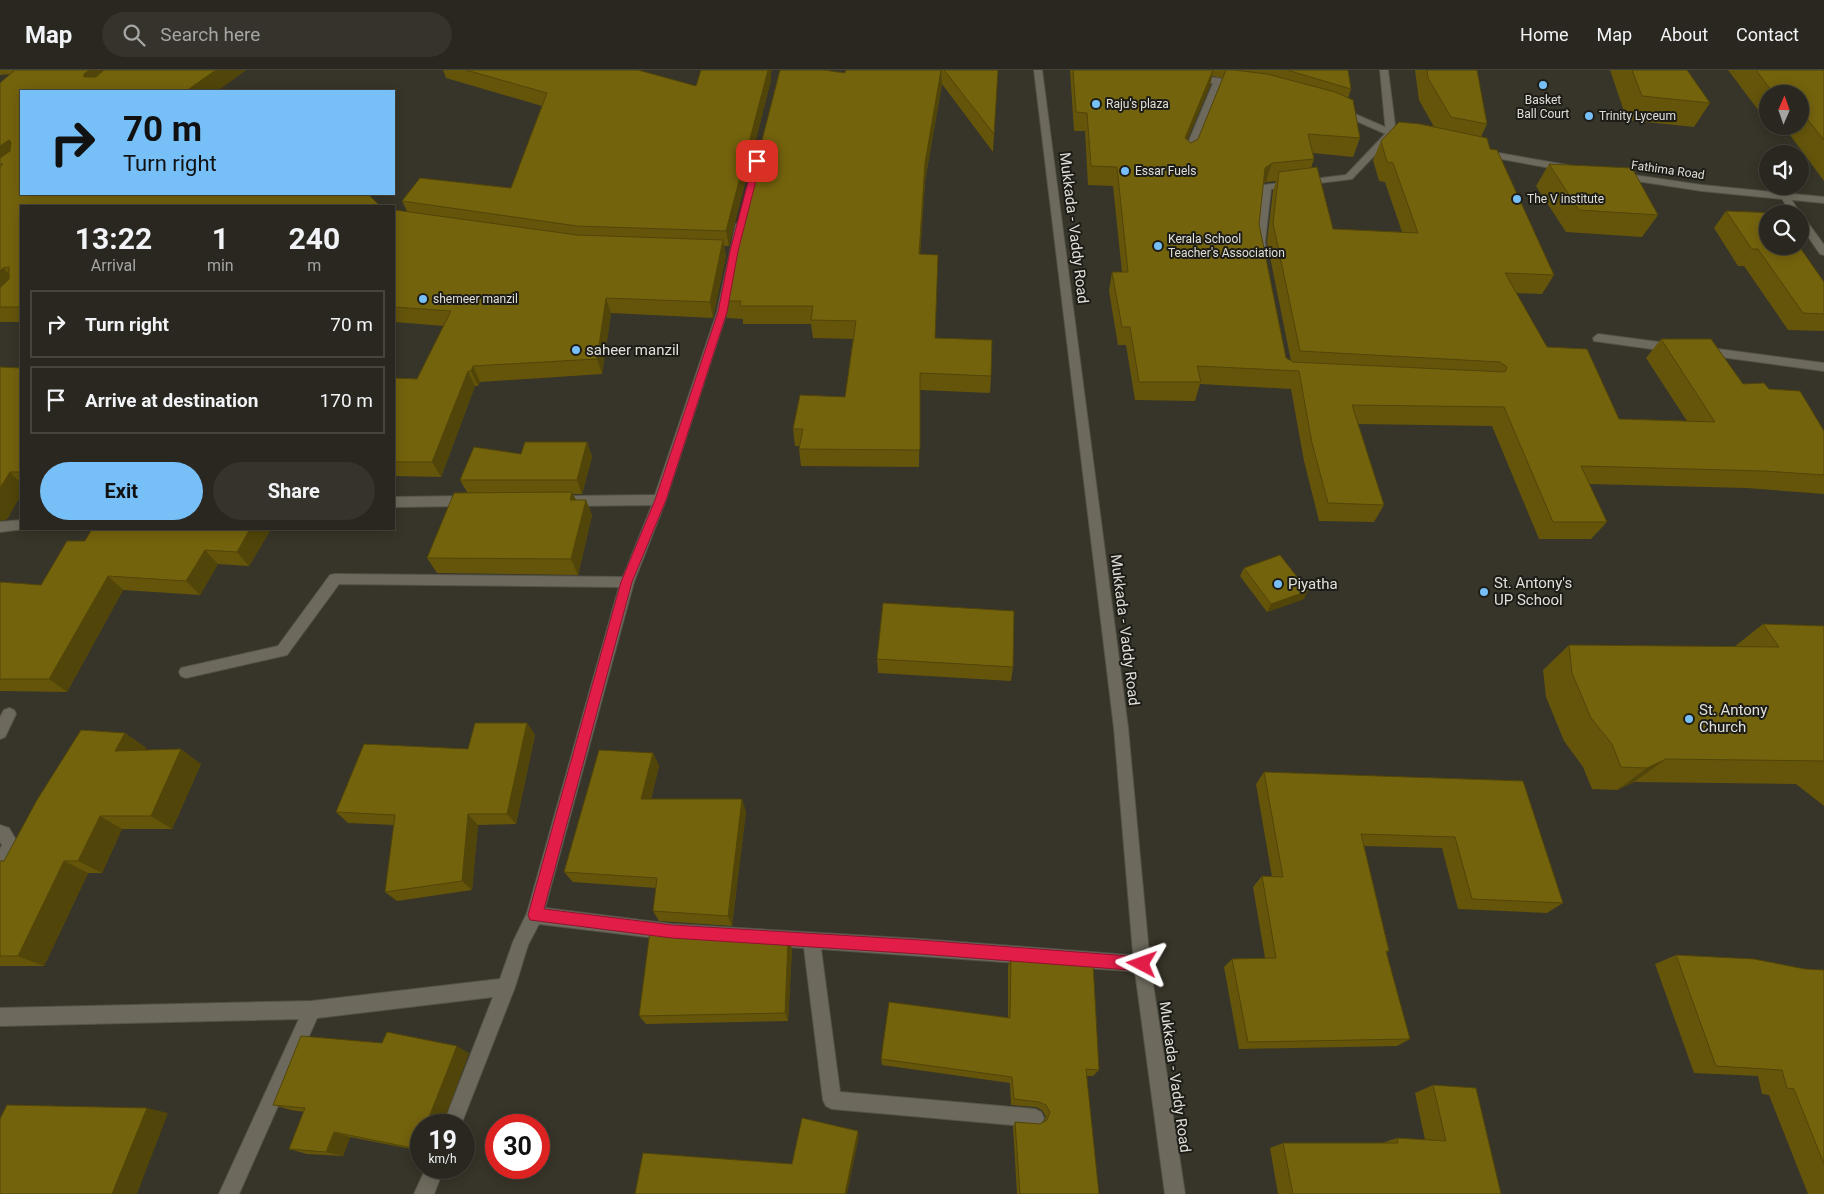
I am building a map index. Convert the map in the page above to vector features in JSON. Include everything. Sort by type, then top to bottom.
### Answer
[{"type":"street","name":"Mukkada - Vaddy Road","points":[[1038,70],[1121,728],[1142,964],[1175,1194]]},
{"type":"street","points":[[1264,261],[1260,242],[1266,186],[1350,177],[1391,133],[1384,70]]},
{"type":"street","points":[[1179,76],[1245,85]]},
{"type":"street","points":[[1187,157],[1218,81]]},
{"type":"street","points":[[1332,107],[1391,133],[1420,139]]},
{"type":"street","points":[[1477,152],[1579,170]]},
{"type":"street","name":"Fathima Road","points":[[1607,174],[1702,188],[1824,200]]},
{"type":"street","points":[[1785,196],[1791,205]]},
{"type":"street","points":[[456,1114],[506,987],[521,942],[535,915],[627,582],[660,500],[722,312],[729,251],[744,213]]},
{"type":"street","points":[[1809,231],[1824,252]]},
{"type":"street","points":[[1598,338],[1824,367]]},
{"type":"street","points":[[552,501],[660,500]]},
{"type":"street","points":[[395,502],[483,501]]},
{"type":"street","points":[[0,527],[20,525]]},
{"type":"street","points":[[186,672],[282,650],[335,579],[627,582]]},
{"type":"street","points":[[0,732],[9,714]]},
{"type":"street","points":[[0,832],[3,833],[11,845],[0,864]]},
{"type":"street","points":[[535,915],[672,932],[1142,964]]},
{"type":"street","points":[[810,940],[832,1100],[1035,1118]]},
{"type":"street","points":[[0,1017],[312,1010],[506,987]]},
{"type":"street","points":[[229,1194],[312,1010]]},
{"type":"street","points":[[424,1194],[430,1179]]},
{"type":"building","points":[[15,70],[89,70],[84,74],[84,77],[96,77],[104,70],[216,70],[187,90],[20,90],[20,195],[369,195],[379,205],[20,205],[20,307],[0,307],[0,288],[9,279],[9,267],[3,268],[0,271],[0,167],[3,164],[0,164],[0,158],[10,151],[11,142],[9,140],[0,146],[0,83]]},
{"type":"building","points":[[466,70],[638,70],[696,86],[701,70],[768,70],[726,231],[577,226],[402,201],[420,178],[511,188],[547,93]]},
{"type":"building","points":[[780,70],[824,70],[845,73],[846,70],[941,70],[925,163],[919,254],[938,255],[935,338],[992,340],[991,376],[920,373],[920,450],[799,449],[803,429],[793,429],[800,395],[845,397],[856,321],[811,320],[813,306],[740,306],[741,301],[724,301],[738,234]]},
{"type":"building","points":[[944,70],[998,70],[994,134]]},
{"type":"building","points":[[1073,70],[1213,70],[1185,138],[1191,143],[1198,139],[1226,70],[1267,74],[1335,92],[1353,100],[1360,138],[1308,134],[1314,159],[1272,163],[1265,168],[1259,224],[1286,358],[1293,362],[1505,372],[1507,367],[1500,362],[1300,351],[1273,223],[1279,172],[1317,167],[1333,229],[1418,233],[1393,163],[1387,162],[1381,141],[1399,122],[1420,124],[1487,138],[1490,149],[1497,150],[1554,275],[1505,273],[1547,347],[1587,349],[1619,419],[1715,422],[1661,339],[1711,339],[1743,384],[1764,383],[1769,389],[1800,391],[1824,431],[1824,475],[1764,471],[1581,466],[1607,522],[1553,522],[1504,407],[1352,405],[1384,505],[1328,503],[1312,443],[1299,371],[1197,366],[1201,382],[1139,382],[1130,327],[1122,327],[1112,272],[1128,272],[1117,167],[1091,166],[1087,113],[1076,112]]},
{"type":"building","points":[[1287,70],[1348,70],[1351,89]]},
{"type":"building","points":[[1427,70],[1477,70],[1487,124],[1451,117],[1428,78]]},
{"type":"building","points":[[1632,70],[1687,70],[1710,103],[1642,96]]},
{"type":"building","points":[[1756,70],[1824,70],[1824,140],[1809,121],[1809,85],[1767,85]]},
{"type":"building","points":[[1549,164],[1632,168],[1658,215],[1579,210]]},
{"type":"building","points":[[395,210],[577,235],[723,240],[710,302],[606,298],[597,359],[473,366],[471,371],[468,371],[432,462],[395,462],[395,378],[417,379],[451,311],[395,307]]},
{"type":"building","points":[[1726,211],[1759,212],[1759,250],[1752,249]]},
{"type":"building","points":[[1762,255],[1805,255],[1824,282],[1824,314],[1803,313]]},
{"type":"building","points":[[0,367],[20,368],[20,472],[10,472],[0,488]]},
{"type":"building","points":[[525,442],[587,442],[577,480],[460,480],[474,447],[521,454]]},
{"type":"building","points":[[572,492],[570,500],[586,500],[571,559],[427,558],[454,493]]},
{"type":"building","points":[[91,530],[249,530],[237,552],[205,550],[186,581],[108,576],[49,679],[0,679],[0,582],[41,585],[67,541],[85,541]]},
{"type":"building","points":[[1280,555],[1308,591],[1271,604],[1244,568]]},
{"type":"building","points":[[883,603],[1014,611],[1013,667],[877,659]]},
{"type":"building","name":"St. Antony Church","points":[[1763,624],[1824,626],[1824,761],[1666,759],[1647,768],[1621,767],[1612,744],[1591,718],[1572,673],[1569,645],[1779,647]]},
{"type":"building","points":[[475,723],[527,723],[507,814],[468,814],[462,881],[385,892],[395,815],[336,812],[364,744],[468,749]]},
{"type":"building","points":[[81,730],[125,733],[115,751],[181,749],[151,816],[100,816],[78,861],[64,861],[18,956],[0,956],[0,861],[4,861],[37,800]]},
{"type":"building","points":[[599,750],[653,753],[641,799],[742,799],[728,916],[653,911],[657,878],[564,872]]},
{"type":"building","points":[[1264,772],[1523,781],[1563,903],[1472,899],[1455,837],[1361,834],[1389,951],[1386,951],[1410,1039],[1248,1042],[1232,959],[1276,958],[1262,876],[1283,877]]},
{"type":"building","points":[[650,931],[725,936],[725,940],[788,940],[785,1013],[639,1016]]},
{"type":"building","points":[[1676,955],[1754,959],[1805,969],[1824,970],[1824,1164],[1794,1089],[1787,1088],[1782,1070],[1716,1066]]},
{"type":"building","points":[[1011,957],[1093,962],[1099,1070],[1086,1069],[1099,1194],[1020,1194],[1015,1122],[1040,1124],[1047,1120],[1050,1112],[1046,1105],[1039,1102],[1014,1099],[1012,1077],[881,1059],[889,1002],[1010,1018]]},
{"type":"building","points":[[387,1032],[457,1046],[430,1114],[410,1114],[410,1148],[334,1132],[326,1152],[289,1149],[305,1108],[273,1105],[301,1036],[382,1043]]},
{"type":"building","points":[[1433,1085],[1476,1088],[1501,1194],[1293,1194],[1283,1143],[1398,1143],[1397,1138],[1446,1141]]},
{"type":"building","points":[[7,1105],[147,1108],[112,1194],[0,1194],[0,1119]]},
{"type":"building","points":[[802,1118],[858,1131],[845,1194],[635,1194],[643,1153],[792,1164]]},
{"type":"place","name":"Basket Ball Court","points":[[1543,85]]},
{"type":"place","name":"Raju's plaza","points":[[1096,104]]},
{"type":"place","name":"Trinity Lyceum","points":[[1589,116]]},
{"type":"place","name":"Essar Fuels","points":[[1125,171]]},
{"type":"place","name":"The V institute","points":[[1517,199]]},
{"type":"place","name":"Kerala School Teacher's Association","points":[[1158,246]]},
{"type":"place","name":"shemeer manzil","points":[[423,299]]},
{"type":"place","name":"saheer manzil","points":[[576,350]]},
{"type":"place","name":"Piyatha","points":[[1278,584]]},
{"type":"place","name":"St. Antony's UP School","points":[[1484,592]]},
{"type":"place","name":"St. Antony Church","points":[[1689,719]]},
{"type":"route","points":[[757,161],[734,251],[722,312],[660,500],[627,582],[535,915],[672,932],[920,947],[1142,964]]}]
